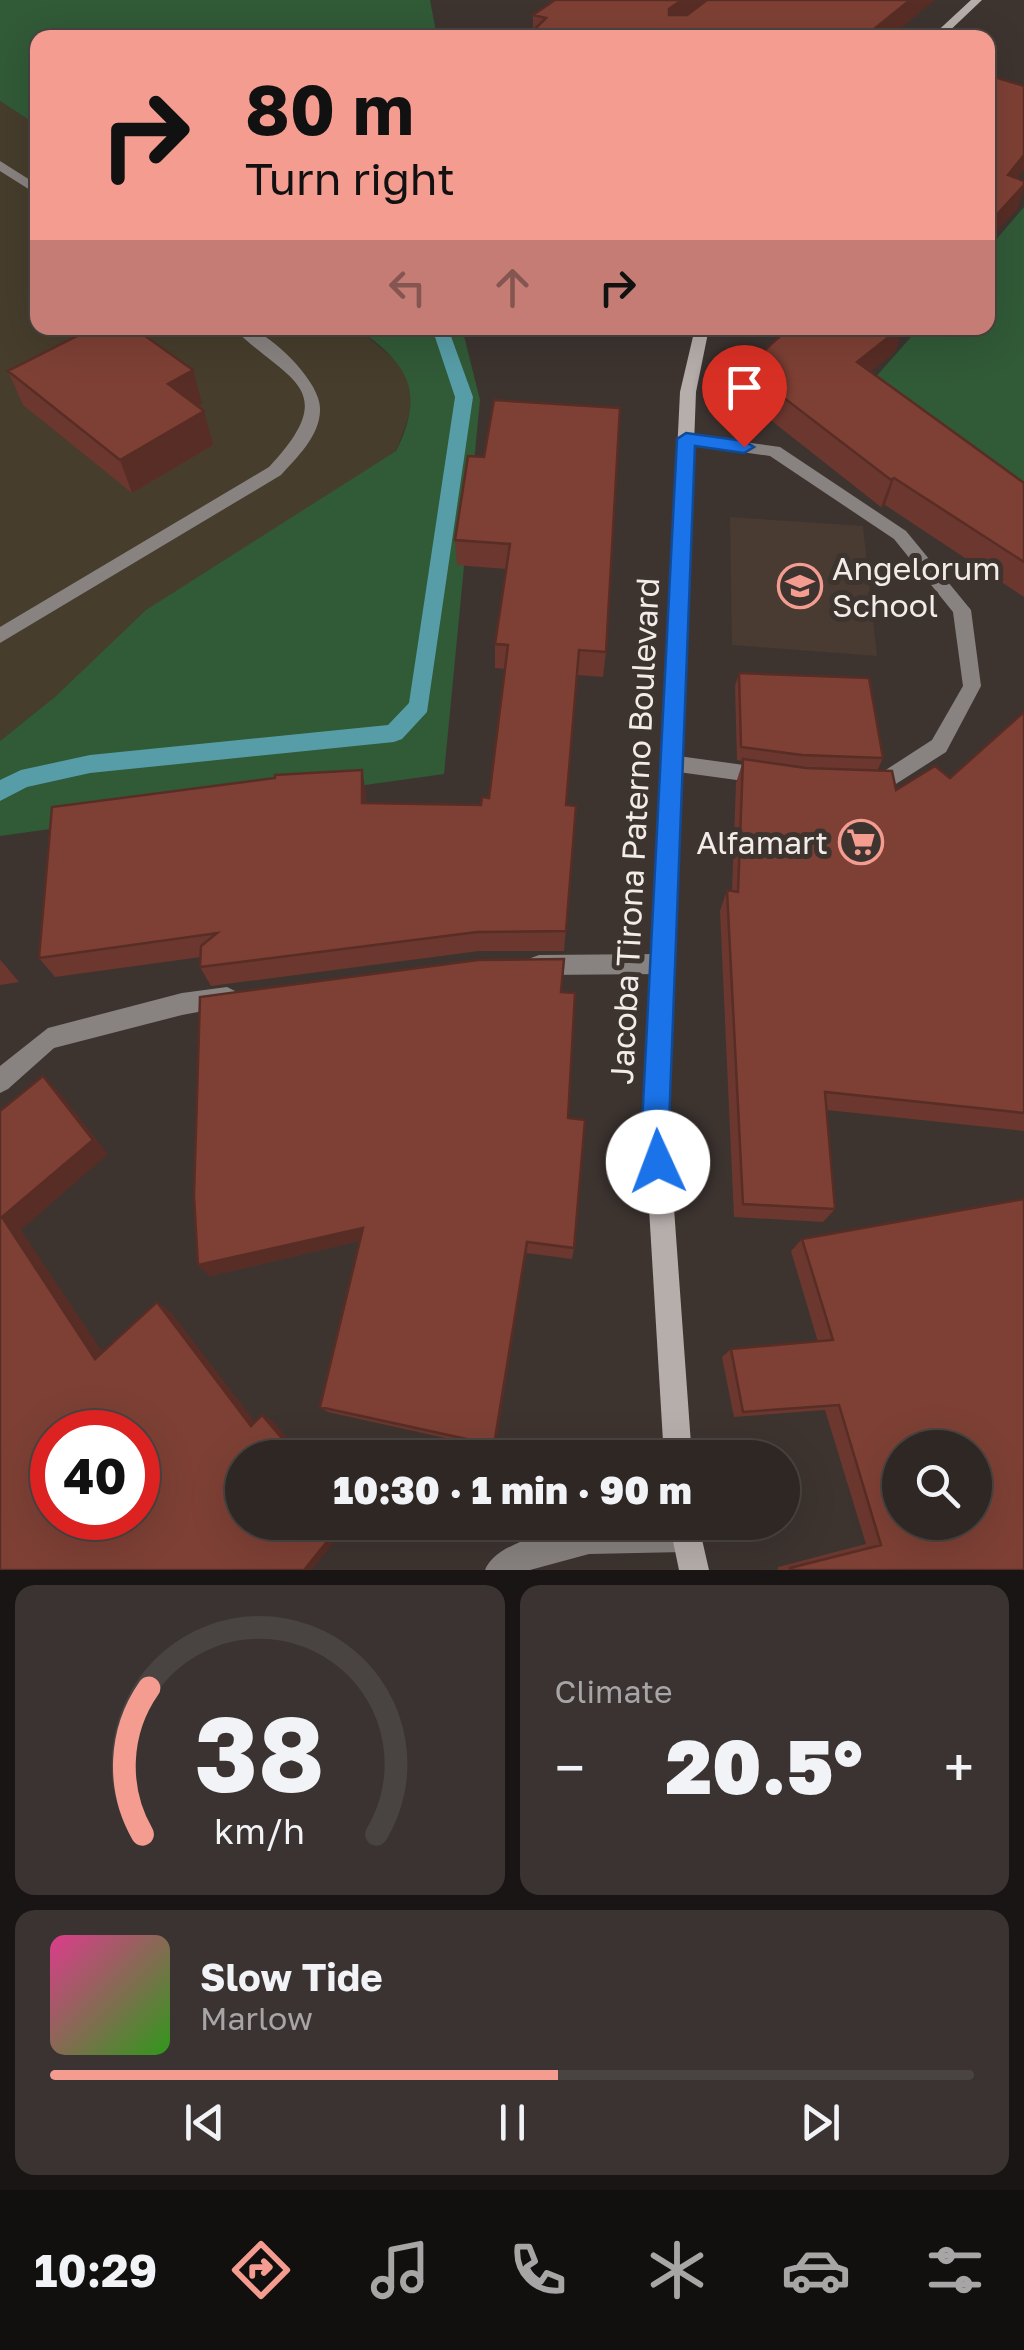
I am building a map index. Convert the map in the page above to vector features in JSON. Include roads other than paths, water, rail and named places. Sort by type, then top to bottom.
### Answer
[{"type":"street","points":[[944,30],[977,0]]},
{"type":"street","points":[[0,166],[30,186]]},
{"type":"street","points":[[0,636],[274,471],[294,452],[306,433],[312,412],[310,392],[301,373],[251,335]]},
{"type":"street","name":"Jacoba Tirona Paterno Boulevard","points":[[677,1440],[656,1124],[688,392],[700,335]]},
{"type":"street","points":[[686,439],[774,450],[900,536],[962,610],[972,686],[938,746],[881,783],[848,782]]},
{"type":"street","points":[[671,763],[780,778]]},
{"type":"street","points":[[516,965],[662,964]]},
{"type":"street","points":[[0,1081],[48,1039],[182,1004],[256,994]]},
{"type":"street","points":[[500,1570],[527,1554],[569,1540]]},
{"type":"street","points":[[686,1540],[694,1570]]},
{"type":"waterway","points":[[0,792],[21,779],[90,764],[394,733],[419,706],[464,397],[442,335]]},
{"type":"place","name":"Angelorum School","points":[[800,586]]},
{"type":"place","name":"Alfamart","points":[[861,842]]}]
